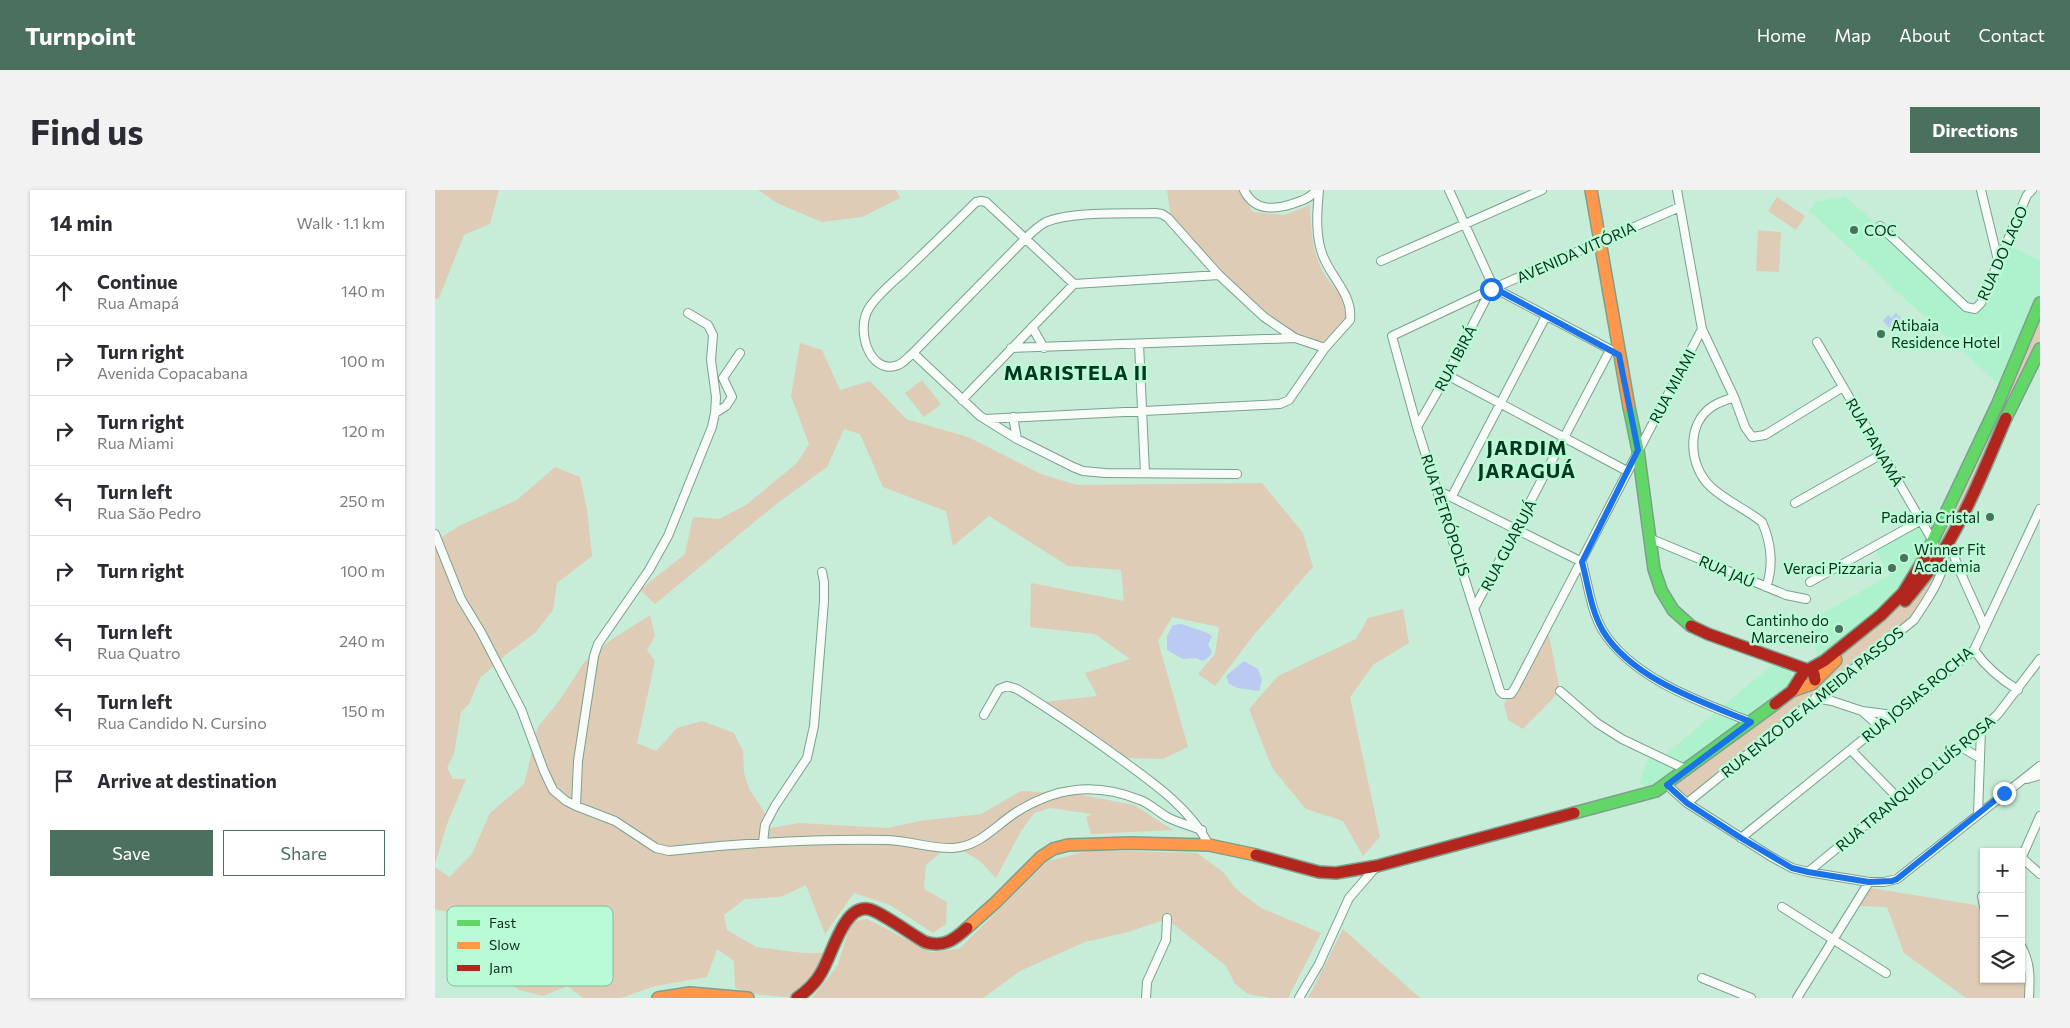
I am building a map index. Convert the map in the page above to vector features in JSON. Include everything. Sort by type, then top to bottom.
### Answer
[{"type":"main road","points":[[1591,190],[1600,242],[1614,352],[1638,450],[1654,569],[1661,590],[1673,610],[1689,625],[1708,634],[1808,670],[1814,674],[1807,682]]},
{"type":"main road","points":[[1808,670],[1824,661],[1881,615],[1908,586],[1934,542],[2040,303]]},
{"type":"main road","points":[[797,998],[809,990],[819,977],[852,912],[861,908],[870,909],[925,942],[933,945],[944,945],[952,941],[996,902],[1041,857],[1053,849],[1068,845],[1130,843],[1209,845],[1228,848],[1319,872],[1336,873],[1377,866],[1652,793],[1667,785],[1792,691],[1807,682],[1900,606],[1926,576],[1946,546],[2040,349]]},
{"type":"main road","points":[[1967,470],[1969,481],[1977,484]]},
{"type":"main road","points":[[1945,518],[1946,546]]},
{"type":"main road","points":[[1791,664],[1807,682]]},
{"type":"main road","points":[[657,998],[665,995],[714,994],[748,998]]},
{"type":"street","points":[[1244,190],[1253,202],[1263,208],[1278,208],[1304,200],[1318,190]]},
{"type":"street","points":[[985,419],[1280,404],[1289,400],[1295,394],[1325,348],[1350,320],[1350,306],[1326,262],[1319,241],[1318,190]]},
{"type":"street","points":[[1449,190],[1493,288],[1614,352]]},
{"type":"street","points":[[1381,261],[1542,190]]},
{"type":"street","points":[[1677,190],[1702,329],[1734,397],[1747,432],[1752,437],[1759,437],[1843,387]]},
{"type":"street","points":[[1981,190],[1999,260]]},
{"type":"street","name":"RUA DO LAGO","points":[[1880,226],[1966,307],[1975,309],[1981,303],[2027,195],[2032,190]]},
{"type":"street","points":[[1074,284],[1025,239],[986,202],[976,202],[875,299],[863,320],[865,344],[870,354],[879,362],[887,366],[900,364],[913,353],[1025,239],[1035,229],[1057,218],[1155,213],[1162,214],[1168,218],[1219,275],[1264,317],[1295,338],[1325,348]]},
{"type":"street","name":"AVENIDA VITÓRIA","points":[[1391,336],[1493,288],[1680,207]]},
{"type":"street","points":[[962,400],[1074,284],[1219,275]]},
{"type":"street","name":"RUA IBIRÁ","points":[[1417,426],[1447,375],[1493,288]]},
{"type":"street","points":[[576,806],[578,761],[594,656],[598,644],[649,570],[668,536],[712,427],[716,397],[711,360],[713,335],[708,325],[688,314]]},
{"type":"street","points":[[1452,496],[1546,316]]},
{"type":"street","points":[[1032,327],[1044,348]]},
{"type":"street","name":"RUA MIAMI","points":[[1503,694],[1511,694],[1515,688],[1702,329]]},
{"type":"street","name":"RUA PETRÓPOLIS","points":[[1391,336],[1417,426],[1439,491],[1500,691],[1503,694]]},
{"type":"street","points":[[1011,348],[1295,338]]},
{"type":"street","name":"RUA PANAMÁ","points":[[1817,342],[1934,542]]},
{"type":"street","points":[[1139,344],[1145,473]]},
{"type":"street","name":"RUA GUARUJÁ","points":[[1475,607],[1564,437],[1614,352]]},
{"type":"street","points":[[715,413],[726,406],[732,397],[723,378],[740,353]]},
{"type":"street","points":[[913,353],[975,413],[1017,439],[1083,471],[1105,473],[1237,474]]},
{"type":"street","points":[[1447,375],[1627,471]]},
{"type":"street","points":[[1734,397],[1712,406],[1701,418],[1693,435],[1695,464],[1709,486],[1762,522],[1766,531],[1771,563],[1771,575],[1766,587]]},
{"type":"street","points":[[1013,417],[1017,439]]},
{"type":"street","points":[[1795,503],[1881,454]]},
{"type":"street","points":[[1439,491],[1582,562],[1593,607],[1602,630],[1615,648],[1659,682],[1751,722]]},
{"type":"street","name":"RUA JOSIAS ROCHA","points":[[1741,838],[1974,650],[2040,508]]},
{"type":"street","points":[[1810,582],[1920,520]]},
{"type":"street","points":[[435,534],[461,599],[481,632],[521,709],[553,790],[566,801],[615,821],[656,848],[669,851],[763,842],[889,840],[953,848],[972,844],[988,835],[1005,820],[1043,797],[1064,791],[1090,788],[1117,792],[1143,801],[1170,819],[1201,830]]},
{"type":"street","name":"RUA JAÚ","points":[[1649,538],[1786,595],[1807,599]]},
{"type":"street","points":[[1946,546],[1958,567],[1984,625]]},
{"type":"street","name":"RUA ENZO DE ALMEIDA PASSOS","points":[[1687,803],[1815,698],[1915,620],[1930,595],[1944,565],[1946,546]]},
{"type":"street","points":[[1944,565],[1958,567]]},
{"type":"street","points":[[763,842],[765,825],[775,806],[807,758],[814,726],[824,601],[822,572]]},
{"type":"street","points":[[1926,576],[1930,595]]},
{"type":"street","points":[[1974,650],[2002,680],[2017,690]]},
{"type":"street","name":"RUA TRANQUILO LUÍS ROSA","points":[[1808,872],[1981,730],[1998,714],[2040,659]]},
{"type":"street","points":[[984,715],[999,688],[1007,686],[1017,689],[1148,779],[1175,802],[1201,830],[1209,845]]},
{"type":"street","points":[[1829,687],[1829,694],[1832,700]]},
{"type":"street","points":[[1560,691],[1597,723],[1622,739],[1687,770]]},
{"type":"street","points":[[1815,698],[1832,700],[1862,712],[1893,715]]},
{"type":"street","points":[[1862,712],[1880,727]]},
{"type":"street","points":[[1978,814],[1981,730]]},
{"type":"street","points":[[1961,747],[1980,758]]},
{"type":"street","points":[[1851,750],[1898,798]]},
{"type":"street","points":[[1667,785],[1687,803],[1792,868],[1869,882],[1892,881],[2040,766]]},
{"type":"street","points":[[2023,780],[2040,773],[2040,766]]},
{"type":"street","points":[[2025,851],[2040,816]]},
{"type":"street","points":[[2025,861],[2040,874]]},
{"type":"street","points":[[1299,998],[1319,964],[1349,898],[1377,866]]},
{"type":"street","points":[[1797,998],[1869,882]]},
{"type":"street","points":[[1782,907],[1886,973]]},
{"type":"street","points":[[1145,998],[1147,982],[1166,940],[1167,918]]},
{"type":"street","points":[[2025,953],[2029,967],[2029,998]]},
{"type":"street","points":[[1701,978],[1751,998]]},
{"type":"shaded area","points":[[435,190],[499,190],[490,224],[464,235],[439,298],[435,299]]},
{"type":"shaded area","points":[[758,190],[896,190],[900,198],[862,217],[822,222],[777,203]]},
{"type":"shaded area","points":[[1167,190],[1238,190],[1253,212],[1285,215],[1310,205],[1316,256],[1327,278],[1343,301],[1346,319],[1324,343],[1298,335],[1267,313],[1223,273],[1171,216]]},
{"type":"shaded area","points":[[1845,196],[1966,307],[1975,309],[2006,244],[2040,261],[2040,318],[2007,392],[1809,211],[1816,202]]},
{"type":"shaded area","points":[[1777,197],[1805,216],[1796,230],[1768,211]]},
{"type":"shaded area","points":[[1758,230],[1781,232],[1779,272],[1756,271]]},
{"type":"shaded area","points":[[2040,318],[2040,353],[1945,563],[1914,619],[1686,800],[1669,785],[1821,673],[1907,598],[1937,550]]},
{"type":"shaded area","points":[[800,343],[822,350],[840,390],[870,381],[906,419],[968,437],[1041,474],[1077,485],[1262,483],[1303,533],[1313,567],[1253,636],[1215,686],[1198,674],[1215,654],[1219,627],[1172,617],[1158,641],[1188,747],[1163,759],[1125,758],[1044,702],[1097,696],[1085,673],[1130,659],[1095,634],[1030,627],[1031,583],[1124,601],[1121,570],[1068,566],[989,516],[953,546],[946,511],[883,487],[860,434],[844,429],[827,467],[775,505],[655,604],[640,590],[685,554],[693,517],[719,519],[746,505],[797,463],[809,444],[791,396]]},
{"type":"shaded area","points":[[922,380],[941,404],[924,417],[905,393]]},
{"type":"shaded area","points":[[555,467],[580,477],[587,509],[592,556],[557,583],[553,610],[535,633],[508,653],[480,678],[469,704],[461,712],[454,753],[447,768],[453,779],[466,779],[447,824],[435,864],[435,541],[461,525],[517,500]]},
{"type":"shaded area","points":[[1920,521],[1937,550],[1907,598],[1852,648],[1818,668],[1812,619],[1890,575],[1874,546]]},
{"type":"shaded area","points":[[1403,609],[1409,643],[1374,664],[1350,697],[1380,837],[1363,856],[1343,821],[1306,809],[1272,768],[1249,709],[1278,676],[1356,639],[1368,618]]},
{"type":"shaded area","points":[[650,615],[655,636],[647,650],[655,661],[637,743],[656,751],[677,728],[702,721],[734,733],[743,751],[744,773],[749,789],[763,810],[771,828],[799,823],[888,828],[919,821],[981,814],[1021,791],[1077,794],[1134,805],[1173,830],[1091,834],[1086,817],[1092,814],[1050,808],[1034,813],[1021,831],[996,878],[980,861],[965,852],[940,853],[926,865],[924,889],[947,902],[946,924],[933,933],[890,905],[854,893],[825,934],[806,885],[780,897],[745,899],[724,915],[727,930],[756,947],[803,953],[825,953],[812,981],[795,998],[755,994],[735,988],[734,961],[717,949],[707,977],[655,986],[621,998],[583,998],[567,986],[613,986],[613,906],[447,906],[447,912],[435,909],[435,867],[449,877],[472,854],[490,813],[524,784],[538,727],[561,698],[585,661],[611,640]]},
{"type":"shaded area","points":[[1547,625],[1560,691],[1523,729],[1508,720],[1504,704]]},
{"type":"shaded area","points":[[1779,659],[1798,684],[1656,791],[1639,783],[1651,753],[1661,758]]},
{"type":"shaded area","points":[[1092,850],[1197,853],[1223,872],[1237,890],[1261,908],[1321,933],[1288,998],[1271,998],[1248,994],[1235,984],[1226,966],[1167,919],[1128,932],[1085,942],[1020,971],[983,998],[812,998],[838,965],[851,922],[867,919],[931,952],[959,949],[1048,861]]},
{"type":"shaded area","points":[[1871,888],[1975,905],[1980,910],[1980,983],[2025,983],[2025,968],[2026,998],[1966,998],[1904,953],[1887,907],[1859,906]]},
{"type":"shaded area","points":[[1343,929],[1420,998],[1308,998]]},
{"type":"shaded area","points":[[514,986],[567,986],[543,996],[519,990]]},
{"type":"water","points":[[1896,313],[1906,323],[1894,333],[1883,321],[1888,315],[1891,318]]},
{"type":"water","points":[[1182,624],[1212,636],[1208,645],[1212,652],[1209,657],[1202,661],[1196,658],[1183,659],[1167,650],[1167,636],[1173,625]]},
{"type":"water","points":[[1244,661],[1258,669],[1262,680],[1259,691],[1238,688],[1229,684],[1226,676]]},
{"type":"traffic: fast","points":[[1925,557],[1998,403],[2040,303]]},
{"type":"traffic: fast","points":[[2006,418],[2040,349]]},
{"type":"traffic: fast","points":[[1629,407],[1638,450],[1654,569],[1661,590],[1673,610],[1691,626]]},
{"type":"traffic: fast","points":[[1574,813],[1656,791],[1775,704]]},
{"type":"traffic: slow","points":[[1591,190],[1629,407]]},
{"type":"traffic: slow","points":[[1792,691],[1812,684],[1836,660]]},
{"type":"traffic: slow","points":[[967,928],[1041,857],[1053,849],[1068,845],[1130,843],[1209,845],[1256,855]]},
{"type":"traffic: slow","points":[[658,998],[690,993],[748,998]]},
{"type":"traffic: jam","points":[[1905,601],[1933,566],[1956,528],[2006,418]]},
{"type":"traffic: jam","points":[[1775,704],[1792,691],[1804,672],[1824,661],[1881,615],[1903,593],[1925,557]]},
{"type":"traffic: jam","points":[[1691,626],[1708,634],[1808,670],[1814,674],[1815,680]]},
{"type":"traffic: jam","points":[[1256,855],[1319,872],[1336,873],[1377,866],[1574,813]]},
{"type":"traffic: jam","points":[[797,998],[816,981],[845,923],[859,910],[873,910],[931,944],[948,942],[967,928]]},
{"type":"place","name":"COC","points":[[1854,230]]},
{"type":"place","name":"Atibaia Residence Hotel","points":[[1881,334]]},
{"type":"place","name":"Padaria Cristal","points":[[1990,517]]},
{"type":"place","name":"Winner Fit Academia","points":[[1904,558]]},
{"type":"place","name":"Veraci Pizzaria","points":[[1892,568]]},
{"type":"place","name":"Cantinho do Marceneiro","points":[[1839,629]]},
{"type":"district","name":"MARISTELA II","points":[[1076,372]]},
{"type":"district","name":"JARDIM JARAGUÁ","points":[[1527,458]]},
{"type":"route","points":[[1491,289],[1494,288],[1619,355],[1638,450],[1582,562],[1593,607],[1602,630],[1615,648],[1659,682],[1751,722],[1667,785],[1687,803],[1792,868],[1869,882],[1884,882],[1897,879],[2004,793]]}]
